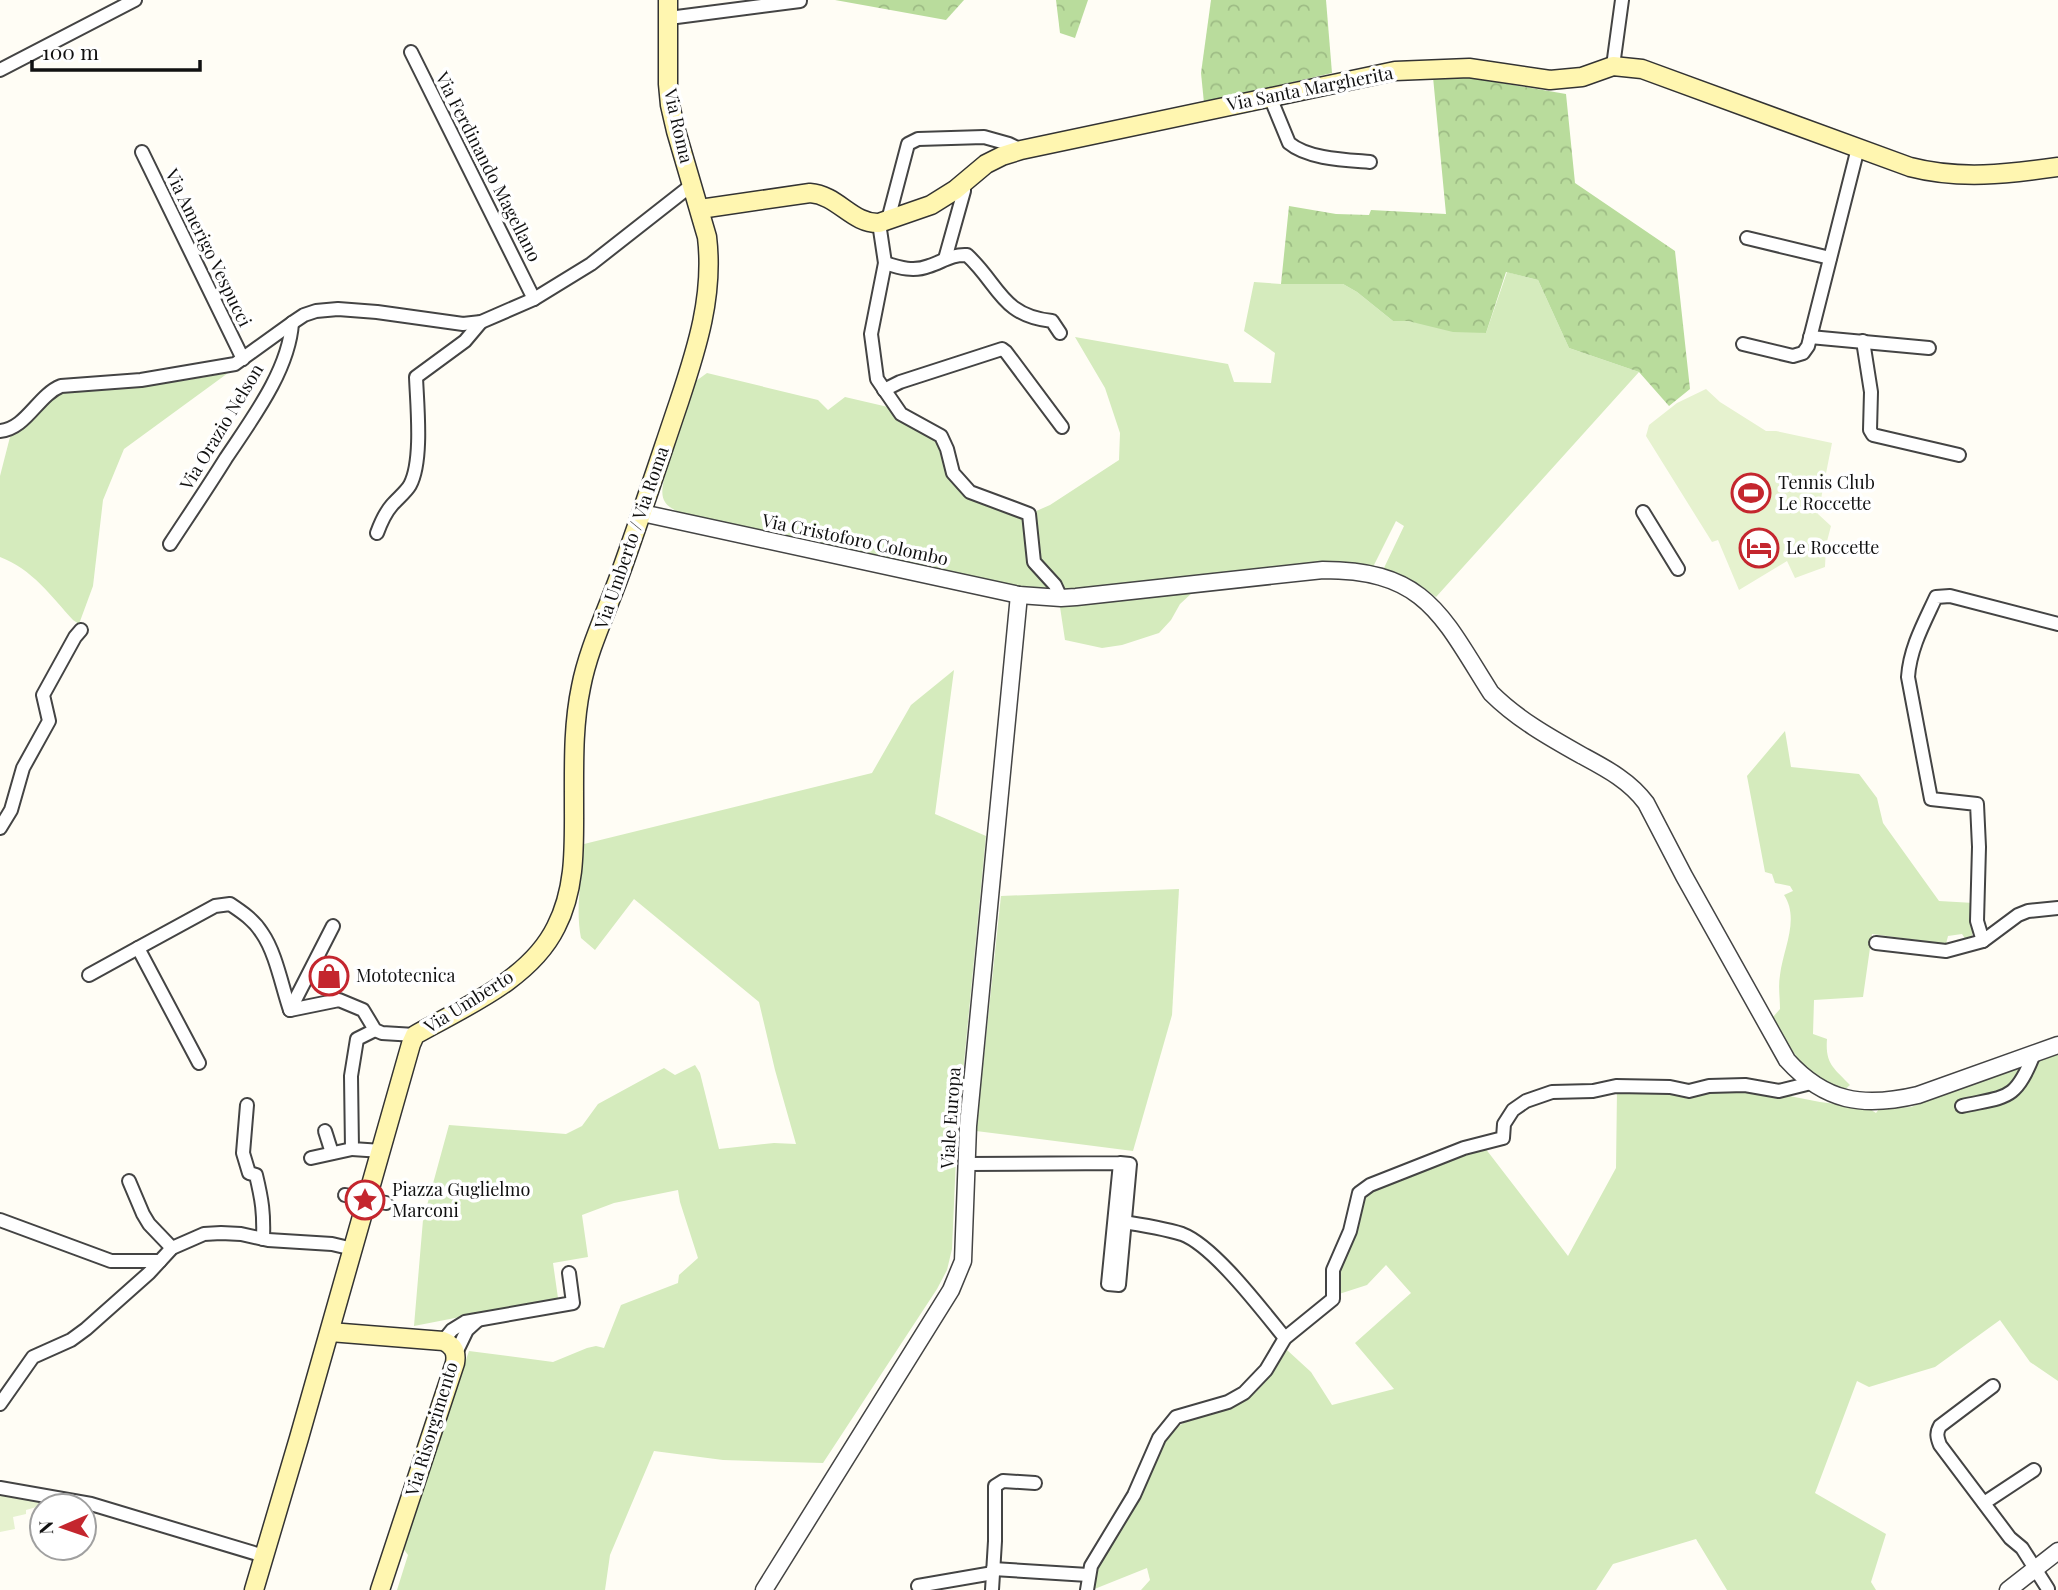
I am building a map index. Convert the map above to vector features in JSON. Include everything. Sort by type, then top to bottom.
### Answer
[{"type":"main road","name":"Via Roma","points":[[668,9],[670,105],[700,209]]},
{"type":"main road","name":"Via Santa Margherita","points":[[884,222],[931,205],[955,190],[986,164],[1021,150],[1395,71],[1469,68],[1550,80],[1582,77],[1613,66],[1642,69],[1910,167],[1951,175],[1986,176],[2058,167]]},
{"type":"main road","points":[[700,209],[818,194],[828,197],[862,220],[871,223],[884,222]]},
{"type":"main road","name":"Via Umberto / Via Roma","points":[[573,871],[575,731],[581,684],[642,513],[701,331],[707,299],[709,253],[700,209]]},
{"type":"main road","name":"Via Umberto","points":[[254,1590],[411,1044],[415,1035],[496,988],[526,965],[544,946],[564,910],[573,871]]},
{"type":"main road","name":"Via Risorgimento","points":[[330,1332],[443,1341],[452,1346],[456,1355],[380,1590]]},
{"type":"street","points":[[0,70],[135,0]]},
{"type":"street","points":[[1613,66],[1622,0]]},
{"type":"street","points":[[668,9],[800,1]]},
{"type":"street","name":"Via Ferdinando Magellano","points":[[411,52],[534,299]]},
{"type":"street","points":[[1270,97],[1289,143],[1295,147],[1326,158],[1370,162]]},
{"type":"street","points":[[1021,150],[984,136],[918,139],[908,144],[884,222],[885,263],[871,334],[874,370],[877,379],[901,414],[941,436],[953,473],[970,492],[1029,514],[1034,562],[1055,585],[1061,598]]},
{"type":"street","points":[[1743,344],[1798,356],[1808,346],[1858,148]]},
{"type":"street","name":"Via Amerigo Vespucci","points":[[142,152],[243,359]]},
{"type":"street","points":[[945,259],[964,191],[964,182]]},
{"type":"street","points":[[0,431],[16,426],[51,390],[61,386],[141,380],[235,364],[304,315],[316,311],[338,309],[463,324],[481,322],[534,299],[590,264],[693,184]]},
{"type":"street","points":[[1747,237],[1830,258]]},
{"type":"street","points":[[885,263],[918,269],[959,254],[967,255],[1012,309],[1039,320],[1052,321],[1060,333]]},
{"type":"street","points":[[377,533],[382,519],[409,487],[415,475],[418,421],[416,377],[465,341],[481,322]]},
{"type":"street","name":"Via Orazio Nelson","points":[[170,544],[270,388],[288,349],[292,323]]},
{"type":"street","points":[[1810,337],[1929,348]]},
{"type":"street","points":[[1863,341],[1871,393],[1870,430],[1873,435],[1959,455]]},
{"type":"street","points":[[884,390],[912,378],[1002,349],[1062,427]]},
{"type":"street","points":[[1643,512],[1678,569]]},
{"type":"street","name":"Via Cristoforo Colombo","points":[[642,513],[1018,595],[1061,598],[1302,571],[1344,570],[1385,578],[1413,591],[1433,606],[1498,699],[1532,726],[1618,776],[1638,792],[1787,1059],[1811,1083]]},
{"type":"street","name":"Viale Europa","points":[[769,1588],[951,1290],[963,1261],[968,1126],[1018,595]]},
{"type":"street","points":[[1983,941],[1977,921],[1977,804],[1931,799],[1910,693],[1909,663],[1936,597],[1950,596],[2058,624]]},
{"type":"street","points":[[0,828],[11,810],[23,768],[49,721],[43,695],[81,630]]},
{"type":"street","points":[[89,975],[215,906],[230,904],[247,916],[266,938],[290,1010]]},
{"type":"street","points":[[1876,943],[1946,951],[1962,948],[1983,941],[2018,915],[2028,911],[2058,908]]},
{"type":"street","points":[[290,1010],[333,926]]},
{"type":"street","points":[[138,948],[199,1063]]},
{"type":"street","points":[[290,1010],[339,1000],[363,1010],[375,1030],[382,1033],[415,1035]]},
{"type":"street","points":[[352,1149],[351,1076],[357,1039],[375,1030]]},
{"type":"street","points":[[1087,1590],[1091,1566],[1117,1526],[1159,1438],[1176,1418],[1228,1402],[1244,1393],[1266,1370],[1285,1338],[1333,1299],[1333,1270],[1350,1231],[1359,1193],[1370,1185],[1464,1148],[1503,1138],[1504,1124],[1513,1110],[1526,1101],[1552,1092],[1593,1091],[1616,1087],[1670,1087],[1689,1091],[1709,1086],[1745,1085],[1779,1091],[1811,1083],[1826,1091],[1856,1100],[1895,1100],[1918,1095],[2058,1045]]},
{"type":"street","points":[[1962,1106],[2008,1096],[2018,1087],[2034,1054]]},
{"type":"street","points":[[247,1105],[243,1153],[249,1173],[256,1175],[261,1195],[264,1209],[263,1239]]},
{"type":"street","points":[[325,1131],[332,1153]]},
{"type":"street","points":[[311,1158],[352,1149],[382,1152]]},
{"type":"street","points":[[967,1164],[1130,1164],[1119,1221],[1182,1234],[1206,1249],[1285,1338]]},
{"type":"street","points":[[129,1181],[149,1224],[172,1248]]},
{"type":"street","points":[[345,1195],[386,1203]]},
{"type":"street","points":[[0,1220],[111,1261],[159,1261]]},
{"type":"street","points":[[2,1397],[33,1357],[86,1329],[172,1248],[204,1234],[241,1234],[263,1239],[332,1244],[353,1249]]},
{"type":"street","points":[[443,1341],[452,1330],[465,1322],[573,1303],[569,1273]]},
{"type":"street","points":[[456,1355],[467,1330],[482,1318]]},
{"type":"street","points":[[1993,1386],[1940,1426],[1937,1432],[1940,1445],[2010,1538],[2022,1548],[2047,1590],[2058,1581]]},
{"type":"street","points":[[1984,1503],[2034,1470]]},
{"type":"street","points":[[992,1590],[995,1486],[1003,1481],[1035,1483]]},
{"type":"street","points":[[0,1488],[91,1504],[264,1556]]},
{"type":"street","points":[[2008,1590],[2058,1551]]},
{"type":"street","points":[[918,1586],[993,1571],[1088,1575]]},
{"type":"green space","points":[[835,0],[964,0],[946,20]]},
{"type":"green space","points":[[1056,0],[1088,0],[1075,38],[1060,33]]},
{"type":"green space","points":[[1211,0],[1326,0],[1332,73],[1204,103],[1201,73]]},
{"type":"green space","points":[[1433,77],[1467,77],[1566,94],[1575,183],[1675,251],[1690,389],[1669,406],[1639,372],[1569,348],[1538,280],[1506,272],[1486,333],[1453,332],[1408,321],[1393,321],[1343,284],[1281,284],[1289,206],[1336,214],[1369,215],[1371,210],[1446,214]]},
{"type":"green space","points":[[1507,272],[1538,280],[1569,348],[1639,372],[1436,597],[1421,586],[1383,570],[1404,526],[1396,521],[1373,567],[1317,562],[1065,593],[1040,560],[1034,512],[1050,505],[1119,460],[1120,433],[1105,388],[1075,337],[1228,364],[1234,382],[1271,383],[1275,353],[1244,331],[1254,282],[1343,284],[1393,321],[1486,333]]},
{"type":"green space","points":[[228,373],[124,449],[103,500],[93,586],[79,624],[31,576],[0,557],[0,476],[10,437],[46,400],[71,390],[143,386]]},
{"type":"green space","points":[[707,373],[818,400],[828,410],[845,397],[888,407],[902,421],[932,435],[942,449],[952,476],[1026,518],[1029,564],[1049,583],[1048,588],[1042,590],[995,583],[685,515],[668,506],[662,493],[664,479],[696,381]]},
{"type":"green space","name":"Tennis Club Le Roccette","points":[[1706,389],[1720,402],[1766,431],[1832,443],[1818,514],[1831,526],[1826,545],[1825,567],[1795,578],[1787,561],[1739,590],[1718,540],[1712,542],[1646,436],[1649,425],[1677,403]]},
{"type":"green space","points":[[1193,592],[1180,604],[1159,633],[1122,645],[1102,648],[1065,640],[1060,607]]},
{"type":"green space","points":[[954,670],[935,814],[986,836],[957,1135],[952,1249],[947,1270],[937,1289],[823,1463],[723,1460],[654,1451],[610,1555],[605,1590],[397,1590],[408,1555],[402,1547],[469,1351],[553,1362],[587,1348],[604,1348],[621,1305],[678,1283],[679,1275],[698,1258],[678,1190],[614,1203],[582,1215],[588,1257],[553,1263],[558,1298],[414,1326],[423,1220],[449,1125],[566,1134],[582,1126],[598,1104],[664,1068],[675,1075],[695,1065],[700,1073],[719,1149],[774,1143],[796,1144],[759,1002],[634,899],[595,950],[581,938],[579,903],[584,844],[872,773],[911,705]]},
{"type":"green space","points":[[1785,731],[1791,767],[1859,774],[1877,798],[1883,823],[1939,901],[1974,903],[1971,938],[1966,940],[1962,934],[1948,936],[1946,944],[1872,934],[1863,997],[1814,1000],[1813,1034],[1827,1039],[1829,1060],[1850,1085],[1843,1091],[1819,1078],[1800,1062],[1773,1017],[1780,1009],[1779,979],[1791,924],[1789,904],[1784,895],[1793,891],[1790,886],[1775,883],[1772,874],[1765,872],[1747,776]]},
{"type":"green space","points":[[1179,889],[1172,1015],[1133,1151],[976,1131],[1001,896]]},
{"type":"green space","points":[[2058,1053],[2058,1381],[2030,1362],[2000,1320],[1935,1367],[1869,1387],[1857,1381],[1815,1493],[1886,1534],[1871,1582],[1876,1590],[1727,1590],[1696,1539],[1613,1564],[1596,1590],[1141,1590],[1150,1580],[1147,1568],[1092,1590],[1095,1567],[1123,1527],[1168,1436],[1192,1419],[1227,1409],[1253,1395],[1287,1350],[1311,1372],[1332,1405],[1394,1389],[1355,1343],[1411,1293],[1386,1265],[1367,1285],[1339,1294],[1336,1269],[1362,1198],[1371,1189],[1485,1148],[1568,1256],[1616,1168],[1617,1090],[1668,1092],[1682,1096],[1708,1089],[1764,1091],[1868,1108],[1876,1113],[1879,1109],[1911,1107],[2026,1063],[2015,1084],[2003,1092],[1957,1102],[1954,1107],[1957,1111],[1969,1108],[1970,1112],[2026,1083],[2039,1058]]},
{"type":"green space","points":[[0,1495],[28,1500],[26,1514],[13,1517],[15,1529],[0,1532]]},
{"type":"place","name":"Tennis Club Le Roccette","points":[[1751,493]]},
{"type":"place","name":"Le Roccette","points":[[1759,548]]},
{"type":"place","name":"Mototecnica","points":[[329,976]]},
{"type":"place","name":"Piazza Guglielmo Marconi","points":[[365,1200]]}]
